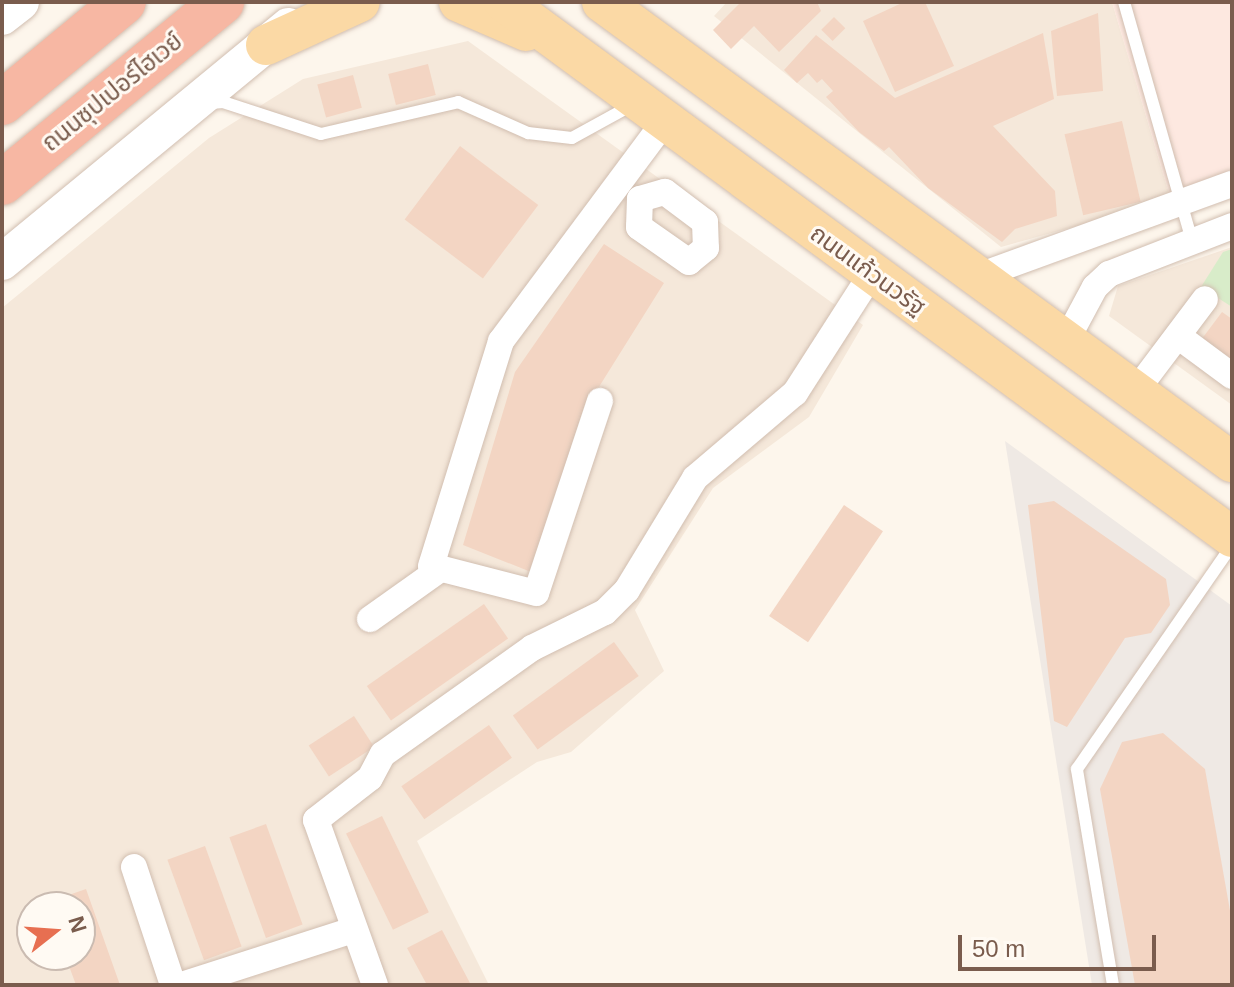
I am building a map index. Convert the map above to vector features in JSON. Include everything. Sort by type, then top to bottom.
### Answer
[{"type":"highway","points":[[2,103],[124,2]]},
{"type":"highway","name":"ถนนซุปเปอร์ไฮเวย์","points":[[2,183],[222,2]]},
{"type":"main road","points":[[2,17],[21,2]]},
{"type":"main road","points":[[2,262],[317,2]]},
{"type":"main road","points":[[266,45],[360,2]]},
{"type":"main road","points":[[459,2],[566,48]]},
{"type":"main road","name":"ถนนแก้วนวรัฐ","points":[[504,2],[1232,537]]},
{"type":"main road","points":[[602,2],[1232,462]]},
{"type":"street","points":[[600,401],[536,593],[439,570],[430,557],[501,341],[629,191],[652,111]]},
{"type":"street","points":[[976,277],[1232,184]]},
{"type":"street","points":[[1066,341],[1101,280],[1232,226]]},
{"type":"street","points":[[375,985],[316,820],[370,778],[383,754],[532,648],[605,612],[627,590],[695,478],[795,393],[872,273]]},
{"type":"street","points":[[1135,392],[1205,299]]},
{"type":"street","points":[[1178,336],[1232,376]]},
{"type":"street","points":[[370,619],[439,570]]},
{"type":"street","points":[[134,867],[173,985]]},
{"type":"street","points":[[182,985],[353,930]]},
{"type":"lane","points":[[1124,2],[1192,241]]},
{"type":"lane","points":[[191,106],[223,102],[321,134],[458,102],[528,133],[572,138],[652,111]]},
{"type":"lane","points":[[1113,985],[1077,769],[1232,545]]},
{"type":"shaded area","points":[[727,2],[1112,2],[1171,200],[1001,247],[714,16]]},
{"type":"shaded area","points":[[1112,2],[1232,2],[1232,177],[1171,200]]},
{"type":"shaded area","points":[[468,41],[863,325],[809,417],[713,488],[635,610],[664,671],[571,752],[537,762],[417,841],[489,985],[2,985],[2,308],[209,138],[303,79]]},
{"type":"shaded area","points":[[1232,247],[1232,405],[1109,316],[1118,286]]},
{"type":"shaded area","points":[[1005,441],[1232,606],[1232,985],[1092,985]]},
{"type":"green space","points":[[1232,249],[1232,307],[1201,287],[1223,252]]},
{"type":"building","points":[[741,2],[817,2],[821,11],[779,52],[754,26],[731,49],[713,30]]},
{"type":"building","points":[[904,2],[925,2],[954,66],[895,92],[863,21]]},
{"type":"building","points":[[1098,13],[1103,91],[1057,96],[1051,31]]},
{"type":"building","points":[[834,17],[845,28],[833,41],[821,30]]},
{"type":"building","points":[[1043,33],[1054,99],[993,126],[1055,191],[1057,216],[1015,229],[1002,242],[928,188],[889,147],[884,151],[859,132],[826,97],[833,91],[822,79],[817,83],[808,73],[797,83],[784,70],[816,35],[895,98]]},
{"type":"building","points":[[428,64],[436,95],[396,105],[388,74]]},
{"type":"building","points":[[353,75],[362,108],[326,117],[317,85]]},
{"type":"building","points":[[1122,121],[1141,202],[1083,215],[1065,134]]},
{"type":"building","points":[[460,146],[538,205],[483,278],[405,219]]},
{"type":"building","points":[[604,244],[664,283],[592,398],[531,572],[463,545],[515,372]]},
{"type":"building","points":[[1222,312],[1232,319],[1232,369],[1198,344]]},
{"type":"building","points":[[1054,501],[1166,579],[1170,605],[1151,633],[1125,638],[1067,727],[1054,721],[1028,505]]},
{"type":"building","points":[[844,505],[883,531],[808,642],[769,616]]},
{"type":"building","points":[[484,604],[508,638],[391,720],[367,686]]},
{"type":"building","points":[[614,642],[639,676],[538,749],[513,715]]},
{"type":"building","points":[[354,716],[374,747],[329,776],[309,745]]},
{"type":"building","points":[[489,725],[512,758],[424,819],[401,786]]},
{"type":"building","points":[[1163,733],[1205,769],[1232,922],[1232,985],[1135,985],[1100,789],[1122,742]]},
{"type":"building","points":[[382,816],[429,912],[393,930],[346,834]]},
{"type":"building","points":[[266,824],[303,925],[266,938],[229,837]]},
{"type":"building","points":[[205,846],[242,947],[204,960],[167,860]]},
{"type":"building","points":[[96,917],[120,985],[76,985],[71,971],[96,971]]},
{"type":"building","points":[[442,930],[471,985],[427,985],[407,948]]}]
